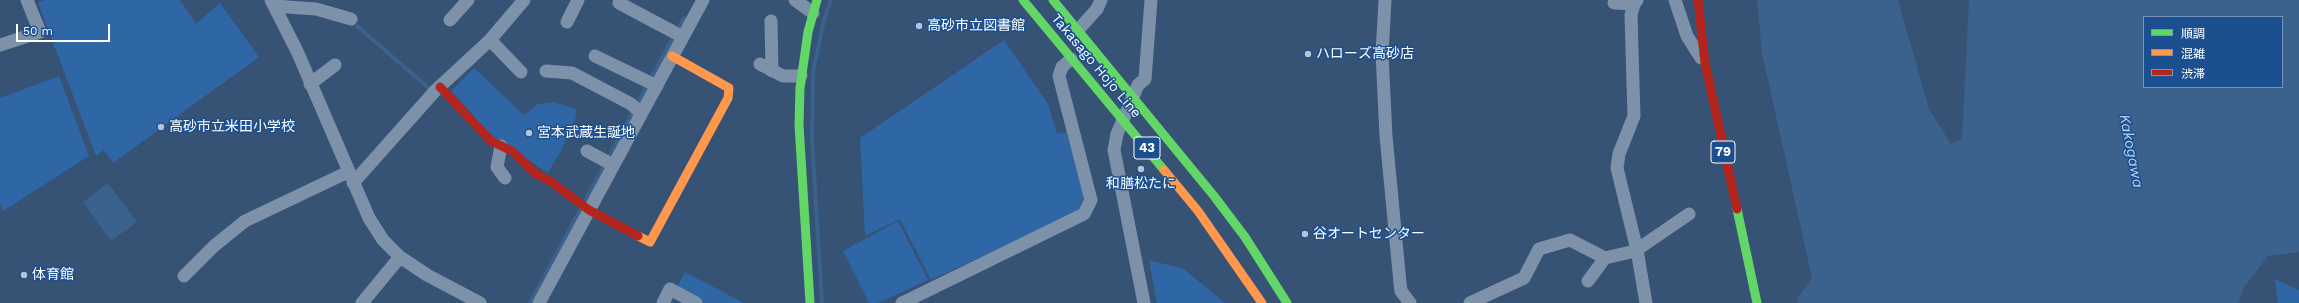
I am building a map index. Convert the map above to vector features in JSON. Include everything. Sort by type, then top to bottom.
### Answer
[{"type":"main road","name":"Takasago Hojo Line","points":[[1023,0],[1198,211],[1262,303]]},
{"type":"main road","name":"Takasago Hojo Line","points":[[1053,0],[1133,100],[1214,196],[1245,238],[1287,303]]},
{"type":"main road","name":"79","points":[[1698,0],[1705,63],[1757,303]]},
{"type":"main road","points":[[810,303],[799,125],[801,76],[815,6]]},
{"type":"main road","points":[[440,87],[491,141],[512,151],[536,174],[550,181],[589,210],[650,242],[728,98],[729,88],[672,56]]},
{"type":"street","points":[[0,45],[40,32],[27,0]]},
{"type":"street","points":[[450,20],[468,0]]},
{"type":"street","points":[[184,276],[214,246],[245,221],[351,178],[440,87],[490,40],[524,0]]},
{"type":"street","points":[[567,22],[578,0]]},
{"type":"street","points":[[539,303],[613,165],[636,109],[651,83],[672,56],[677,34],[703,0]]},
{"type":"street","points":[[795,0],[815,6]]},
{"type":"street","points":[[1078,30],[1097,9],[1100,0]]},
{"type":"street","points":[[1144,303],[1114,150],[1117,134],[1133,100],[1138,85],[1145,79],[1150,0]]},
{"type":"street","points":[[1385,0],[1382,54],[1386,136],[1401,291],[1410,303]]},
{"type":"street","points":[[1675,0],[1687,36],[1705,63]]},
{"type":"street","points":[[272,3],[316,9],[342,15],[351,19]]},
{"type":"street","points":[[272,3],[296,51],[369,218],[383,240],[400,257],[427,275],[480,303]]},
{"type":"street","points":[[619,3],[677,34]]},
{"type":"street","points":[[1627,3],[1631,15],[1634,116],[1618,154],[1617,168],[1633,252],[1646,303]]},
{"type":"street","points":[[771,21],[772,71]]},
{"type":"street","points":[[490,40],[522,72]]},
{"type":"street","points":[[595,56],[651,83]]},
{"type":"street","points":[[902,303],[1084,214],[1091,200],[1059,76],[1062,67],[1071,59]]},
{"type":"street","points":[[760,64],[783,76],[801,76]]},
{"type":"street","points":[[310,84],[335,66]]},
{"type":"street","points":[[546,71],[572,73],[636,109]]},
{"type":"street","points":[[501,146],[497,167],[505,178]]},
{"type":"street","points":[[587,151],[613,165]]},
{"type":"street","points":[[1470,303],[1524,278],[1539,249],[1570,240],[1605,258],[1633,252],[1689,214]]},
{"type":"street","points":[[362,303],[400,257]]},
{"type":"street","points":[[1588,281],[1605,258]]},
{"type":"street","points":[[663,303],[670,289],[696,303]]},
{"type":"shaded area","points":[[45,0],[180,0],[196,24],[220,3],[259,57],[113,163],[104,150],[96,156],[38,3]]},
{"type":"shaded area","points":[[1004,40],[1048,104],[1057,134],[1066,132],[1084,197],[1077,212],[931,280],[900,219],[865,236],[860,138]]},
{"type":"shaded area","points":[[474,68],[524,115],[538,104],[554,102],[576,109],[576,117],[563,147],[548,173],[491,135],[451,91]]},
{"type":"shaded area","points":[[59,76],[89,156],[3,211],[0,203],[0,98]]},
{"type":"shaded area","points":[[898,221],[928,280],[878,303],[869,303],[843,251]]},
{"type":"shaded area","points":[[1149,260],[1184,269],[1225,303],[1157,303]]},
{"type":"shaded area","points":[[685,272],[744,303],[703,303],[701,300],[677,287]]},
{"type":"shaded area","points":[[2275,279],[2299,290],[2299,303],[2278,303]]},
{"type":"water","name":"Kakogawa","points":[[1757,0],[1898,0],[1929,109],[1951,144],[1962,139],[1969,0],[2299,0],[2299,252],[2268,256],[2243,289],[2239,303],[1798,303],[1797,299],[1812,278],[1762,53]]},
{"type":"water","points":[[108,183],[137,222],[111,241],[83,202]]},
{"type":"waterway","points":[[822,303],[812,139],[813,72],[824,20],[831,0]]},
{"type":"waterway","points":[[680,25],[684,18]]},
{"type":"waterway","points":[[357,26],[431,90]]},
{"type":"waterway","points":[[585,201],[671,41]]},
{"type":"waterway","points":[[530,303],[580,210]]},
{"type":"traffic: fast","points":[[810,303],[799,125],[800,88],[808,32],[817,0]]},
{"type":"traffic: fast","points":[[1023,0],[1164,170]]},
{"type":"traffic: fast","points":[[1053,0],[1214,196],[1245,237],[1287,303]]},
{"type":"traffic: fast","points":[[1737,209],[1757,303]]},
{"type":"traffic: slow","points":[[638,236],[650,242],[728,98],[729,88],[672,56]]},
{"type":"traffic: slow","points":[[1164,170],[1198,211],[1262,303]]},
{"type":"traffic: jam","points":[[1698,0],[1705,63],[1737,209]]},
{"type":"traffic: jam","points":[[440,87],[491,141],[512,151],[536,174],[550,181],[589,210],[638,236]]},
{"type":"place","name":"高砂市立図書館","points":[[919,26]]},
{"type":"place","name":"ハローズ高砂店","points":[[1308,54]]},
{"type":"place","name":"高砂市立米田小学校","points":[[161,127]]},
{"type":"place","name":"宮本武蔵生誕地","points":[[529,133]]},
{"type":"place","name":"和膳松たに","points":[[1141,169]]},
{"type":"place","name":"谷オートセンター","points":[[1305,234]]},
{"type":"place","name":"体育館","points":[[24,275]]}]
